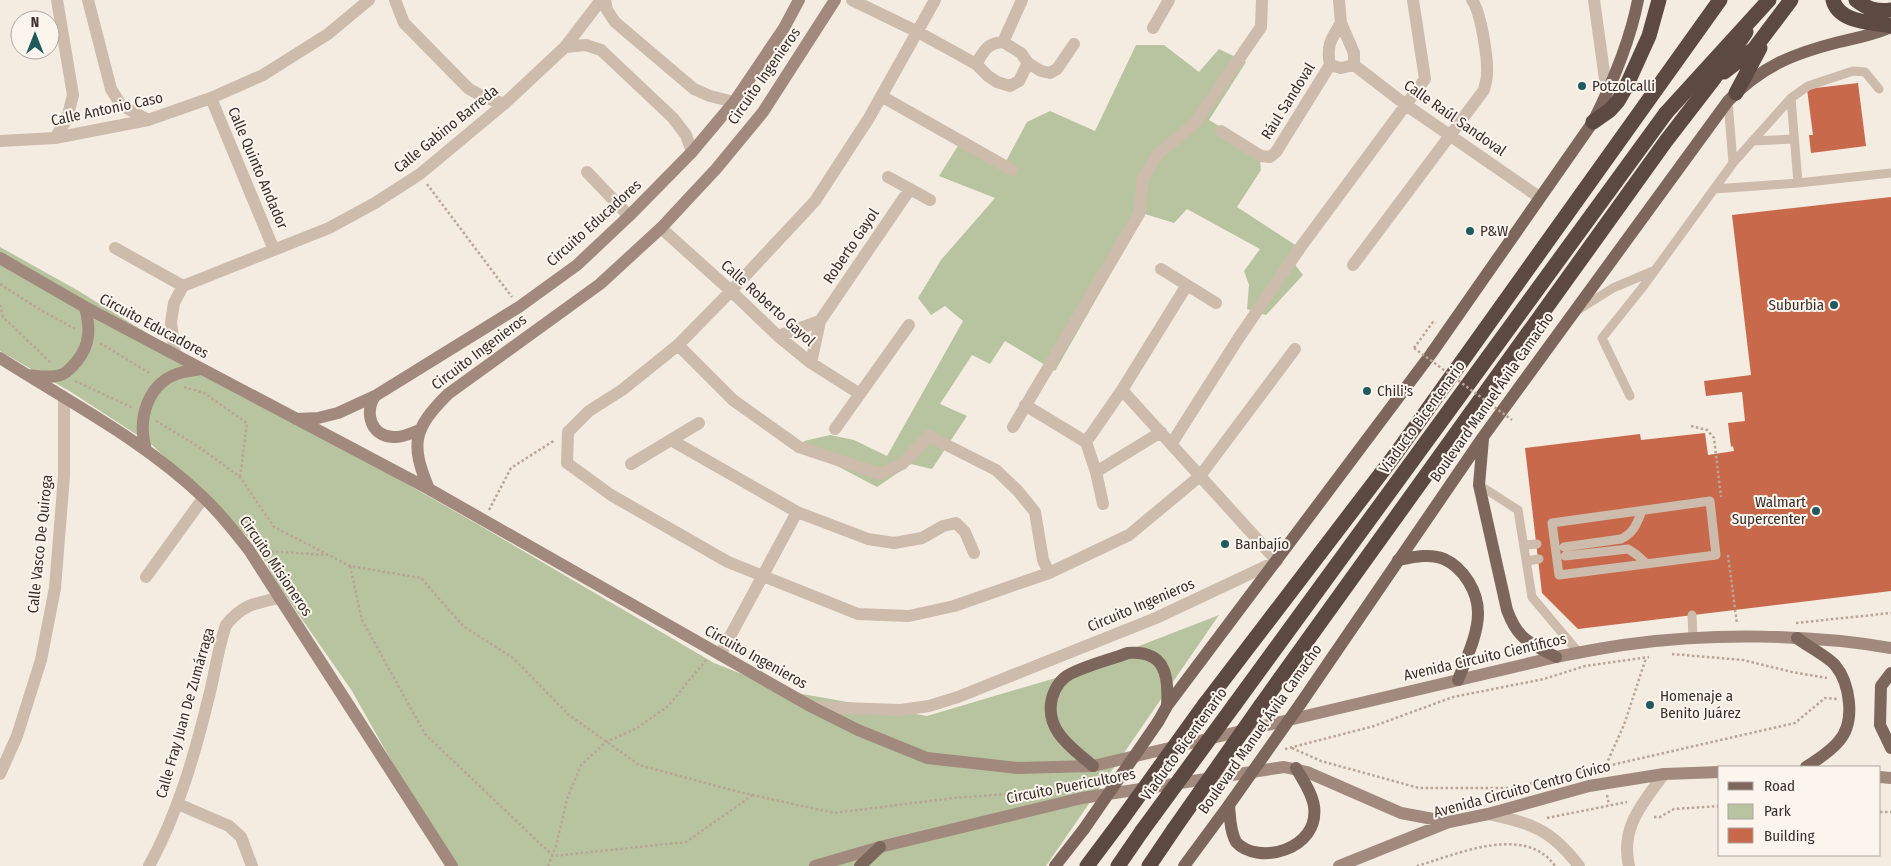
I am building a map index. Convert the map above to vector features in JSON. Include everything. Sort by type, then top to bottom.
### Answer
[{"type":"highway","points":[[1593,122],[1618,101],[1625,89],[1649,36],[1659,0]]},
{"type":"highway","points":[[1087,866],[1205,704],[1395,455],[1720,0]]},
{"type":"highway","name":"Boulevard Manuel Ávila Camacho","points":[[1149,866],[1261,705],[1666,141],[1713,80],[1768,0]]},
{"type":"highway","name":"Viaducto Bicentenario","points":[[1118,866],[1142,830],[1666,113],[1768,0]]},
{"type":"highway","points":[[1713,80],[1754,49],[1791,0]]},
{"type":"highway","points":[[1732,97],[1757,52],[1796,0]]},
{"type":"highway","points":[[1834,0],[1836,8],[1845,16],[1891,26]]},
{"type":"highway","points":[[1856,0],[1867,8],[1891,10]]},
{"type":"main road","name":"Circuito Educadores","points":[[295,419],[318,418],[338,413],[375,396],[519,306],[577,265],[692,152],[734,102],[784,28],[799,0]]},
{"type":"main road","name":"Circuito Ingenieros","points":[[835,0],[763,112],[716,169],[661,228],[600,284],[448,394],[428,416],[420,430],[416,449],[420,467],[429,489],[812,707],[858,730],[927,758],[1018,768],[1093,766]]},
{"type":"main road","points":[[1055,866],[1084,829],[1167,706],[1431,354],[1593,122],[1607,94],[1634,20],[1638,0]]},
{"type":"main road","name":"Boulevard Manuel Ávila Camacho","points":[[1184,866],[1301,703],[1483,437],[1732,97],[1761,72],[1787,58],[1874,34],[1891,26]]},
{"type":"main road","name":"Circuito Educadores","points":[[0,258],[84,307],[429,489]]},
{"type":"main road","points":[[26,375],[49,376],[62,374],[72,368],[86,350],[89,337],[90,330],[84,307]]},
{"type":"main road","name":"Circuito Misioneros","points":[[0,358],[146,450],[204,497],[228,523],[249,550],[445,860]]},
{"type":"main road","points":[[146,450],[142,432],[144,413],[150,395],[164,381],[181,372],[202,369]]},
{"type":"main road","points":[[375,396],[371,402],[369,414],[374,428],[379,432],[392,437],[400,437],[420,430]]},
{"type":"main road","points":[[1483,437],[1479,485],[1508,610],[1514,627],[1524,639],[1556,657]]},
{"type":"main road","points":[[1398,560],[1422,556],[1444,559],[1460,572],[1472,587],[1478,612],[1473,638],[1458,680]]},
{"type":"main road","points":[[1797,638],[1834,664],[1844,682],[1848,699],[1848,724],[1840,740],[1807,766]]},
{"type":"main road","name":"Avenida Circuito Científicos","points":[[1093,766],[1556,657],[1632,644],[1693,640],[1797,638],[1859,643],[1891,648]]},
{"type":"main road","points":[[1093,766],[1062,740],[1051,718],[1050,706],[1059,682],[1069,674],[1128,653],[1147,654],[1163,666],[1168,685],[1167,706]]},
{"type":"main road","points":[[1891,673],[1881,686],[1880,725],[1891,748]]},
{"type":"main road","name":"Circuito Puericultores","points":[[815,866],[880,847],[1082,798],[1284,767],[1296,768],[1401,813],[1448,822]]},
{"type":"main road","points":[[1229,805],[1232,832],[1242,852],[1253,860],[1264,863],[1279,862],[1290,857],[1308,837],[1313,822],[1314,806],[1296,768]]},
{"type":"main road","name":"Avenida Circuito Centro Cívico","points":[[1338,866],[1448,822],[1488,814],[1605,782],[1664,774],[1718,772]]},
{"type":"main road","points":[[860,866],[880,847]]},
{"type":"main road","points":[[445,860],[452,866]]},
{"type":"street","points":[[55,138],[67,119],[74,94],[57,0]]},
{"type":"street","points":[[88,0],[110,89],[121,105],[148,120]]},
{"type":"street","name":"Calle Antonio Caso","points":[[0,141],[55,138],[148,120],[211,98],[263,75],[328,34],[369,0]]},
{"type":"street","points":[[394,0],[404,23],[469,89],[504,104]]},
{"type":"street","name":"Calle Gabino Barreda","points":[[183,286],[329,228],[375,203],[420,174],[504,104],[565,47],[600,0]]},
{"type":"street","points":[[605,0],[607,10],[615,22],[694,89],[710,96],[734,102]]},
{"type":"street","points":[[852,0],[918,32],[976,64],[997,82],[1010,86],[1019,81],[1028,63]]},
{"type":"street","points":[[934,0],[869,118],[815,201],[678,345],[622,390],[589,411],[568,432],[567,463],[611,495],[728,562],[858,614],[909,616],[954,606],[1049,573],[1129,535],[1200,476],[1294,350]]},
{"type":"street","points":[[1004,42],[1022,0]]},
{"type":"street","points":[[1153,28],[1168,0]]},
{"type":"street","points":[[1013,427],[1139,214],[1144,178],[1157,155],[1195,123],[1261,28],[1262,0]]},
{"type":"street","points":[[1339,0],[1340,23],[1354,52],[1354,65],[1341,68],[1330,65],[1328,52],[1331,38],[1340,23]]},
{"type":"street","points":[[1172,443],[1238,339],[1300,248],[1425,79],[1413,0]]},
{"type":"street","points":[[1352,265],[1484,90],[1488,74],[1480,18],[1477,7],[1472,0]]},
{"type":"street","points":[[1594,0],[1607,94]]},
{"type":"street","points":[[976,64],[986,48],[995,42],[1004,42],[1021,53],[1028,63],[1040,72],[1050,73],[1057,69],[1074,44]]},
{"type":"street","points":[[565,47],[586,45],[600,50],[673,118],[686,135],[692,152]]},
{"type":"street","name":"Rául Sandoval","points":[[1221,131],[1261,156],[1270,157],[1276,152],[1330,65]]},
{"type":"street","name":"Calle Raúl Sandoval","points":[[1354,65],[1406,105],[1539,197]]},
{"type":"street","points":[[881,96],[1012,170]]},
{"type":"street","name":"Calle Quinto Andador","points":[[211,98],[274,250]]},
{"type":"street","points":[[587,172],[629,216]]},
{"type":"street","points":[[888,177],[930,200]]},
{"type":"street","name":"Roberto Gayol","points":[[811,363],[820,321],[910,189]]},
{"type":"street","name":"Calle Roberto Gayol","points":[[661,228],[778,336],[811,363],[860,394]]},
{"type":"street","points":[[115,248],[183,286],[174,303],[171,322],[175,355]]},
{"type":"street","points":[[1160,269],[1216,303]]},
{"type":"street","points":[[1086,442],[1122,390],[1188,285]]},
{"type":"street","points":[[778,336],[820,321]]},
{"type":"street","points":[[835,429],[909,325]]},
{"type":"street","points":[[678,345],[733,400],[799,447],[880,474],[902,464],[929,436],[996,470],[1018,491],[1034,512],[1043,560],[1049,573]]},
{"type":"street","points":[[1122,390],[1172,443],[1276,561]]},
{"type":"street","name":"Calle Vasco De Quiroga","points":[[0,774],[17,736],[40,660],[55,588],[64,476],[64,398]]},
{"type":"street","points":[[1025,405],[1086,442],[1096,472],[1103,504]]},
{"type":"street","points":[[631,464],[699,423]]},
{"type":"street","points":[[1096,472],[1160,432]]},
{"type":"street","points":[[671,440],[797,512],[868,539],[894,542],[922,538],[943,526],[956,523],[965,532],[974,553]]},
{"type":"street","points":[[146,577],[204,497]]},
{"type":"street","points":[[716,653],[797,512]]},
{"type":"street","name":"Circuito Ingenieros","points":[[812,707],[900,710],[929,706],[958,697],[1156,618],[1276,561]]},
{"type":"street","name":"Calle Fray Juan De Zumárraga","points":[[149,866],[178,804],[195,750],[226,625],[235,614],[250,604],[279,598]]},
{"type":"street","points":[[1629,866],[1627,841],[1631,821],[1664,774]]},
{"type":"street","points":[[178,804],[229,826],[241,837],[252,866]]},
{"type":"street","points":[[1488,814],[1516,820],[1536,827],[1554,838],[1579,866]]},
{"type":"lane","points":[[1630,396],[1602,338],[1642,288],[1733,162],[1791,98],[1808,86],[1853,71],[1865,72],[1879,89]]},
{"type":"lane","points":[[1732,97],[1733,162]]},
{"type":"lane","points":[[1791,98],[1798,183]]},
{"type":"lane","points":[[1752,141],[1794,139]]},
{"type":"lane","points":[[1714,189],[1798,183],[1891,173]]},
{"type":"lane","points":[[1572,314],[1613,288],[1653,271]]},
{"type":"lane","points":[[1479,485],[1518,510],[1532,597],[1579,653]]},
{"type":"lane","points":[[1710,501],[1716,555],[1559,575],[1552,523],[1642,511],[1710,501]]},
{"type":"lane","points":[[1642,511],[1634,529],[1627,536],[1564,551],[1628,549],[1647,564]]},
{"type":"lane","points":[[1524,545],[1536,544]]},
{"type":"lane","points":[[1527,561],[1539,559]]},
{"type":"lane","points":[[1692,615],[1693,640]]},
{"type":"path","points":[[420,174],[519,306]]},
{"type":"path","points":[[0,284],[39,309],[164,381],[204,393],[247,423],[240,477]]},
{"type":"path","points":[[0,306],[1,316],[62,374],[144,413],[196,445],[240,477],[274,526],[350,566],[421,578],[463,626],[513,658],[569,716],[639,766],[834,813],[954,798],[1049,791]]},
{"type":"path","points":[[1433,322],[1414,348],[1512,420]]},
{"type":"path","points":[[484,520],[511,468],[568,432]]},
{"type":"path","points":[[249,550],[329,555]]},
{"type":"path","points":[[350,566],[362,620],[425,734],[553,856],[686,842],[753,795]]},
{"type":"path","points":[[1795,623],[1891,613]]},
{"type":"path","points":[[1609,805],[1605,782],[1605,765],[1624,725],[1652,642]]},
{"type":"path","points":[[548,866],[553,856],[567,799],[581,765],[606,742],[637,728],[668,706],[716,653]]},
{"type":"path","points":[[1666,654],[1743,660],[1844,682]]},
{"type":"path","points":[[1281,750],[1374,726],[1453,697],[1544,679],[1585,666],[1656,656]]},
{"type":"path","points":[[1291,748],[1321,761],[1419,788],[1511,788],[1795,723],[1824,698],[1848,699]]},
{"type":"path","points":[[1545,818],[1629,802]]},
{"type":"path","points":[[1654,817],[1660,817],[1674,809],[1718,806]]},
{"type":"path","points":[[1417,866],[1494,844],[1515,844],[1540,852],[1555,866]]},
{"type":"green space","points":[[1136,45],[1164,45],[1199,72],[1219,49],[1246,62],[1209,120],[1259,150],[1261,170],[1237,207],[1300,248],[1292,261],[1303,275],[1266,315],[1247,309],[1249,285],[1244,271],[1260,249],[1187,209],[1174,223],[1145,214],[1055,371],[1005,341],[990,364],[972,355],[940,404],[967,416],[932,469],[911,464],[877,487],[805,449],[804,441],[830,435],[854,440],[887,456],[963,321],[945,306],[931,315],[918,298],[941,260],[995,198],[939,176],[961,141],[1004,165],[1027,122],[1050,111],[1095,131]]},
{"type":"green space","points":[[0,247],[77,290],[210,372],[479,525],[714,663],[785,691],[927,716],[1059,677],[1219,615],[1046,866],[447,866],[423,817],[352,691],[276,582],[257,546],[151,444],[71,392],[0,351]]},
{"type":"building","points":[[1858,83],[1866,146],[1811,153],[1809,135],[1813,135],[1807,89]]},
{"type":"building","points":[[1891,197],[1891,591],[1578,629],[1542,593],[1525,448],[1640,434],[1641,440],[1705,433],[1708,455],[1734,451],[1733,446],[1731,447],[1728,423],[1745,421],[1742,392],[1706,396],[1704,381],[1751,375],[1732,215]]},
{"type":"place","name":"Potzolcalli","points":[[1582,86]]},
{"type":"place","name":"P&W","points":[[1470,231]]},
{"type":"place","name":"Suburbia","points":[[1834,305]]},
{"type":"place","name":"Chili's","points":[[1367,391]]},
{"type":"place","name":"Walmart Supercenter","points":[[1816,511]]},
{"type":"place","name":"Banbajío","points":[[1225,544]]},
{"type":"place","name":"Homenaje a Benito Juárez","points":[[1650,705]]}]
